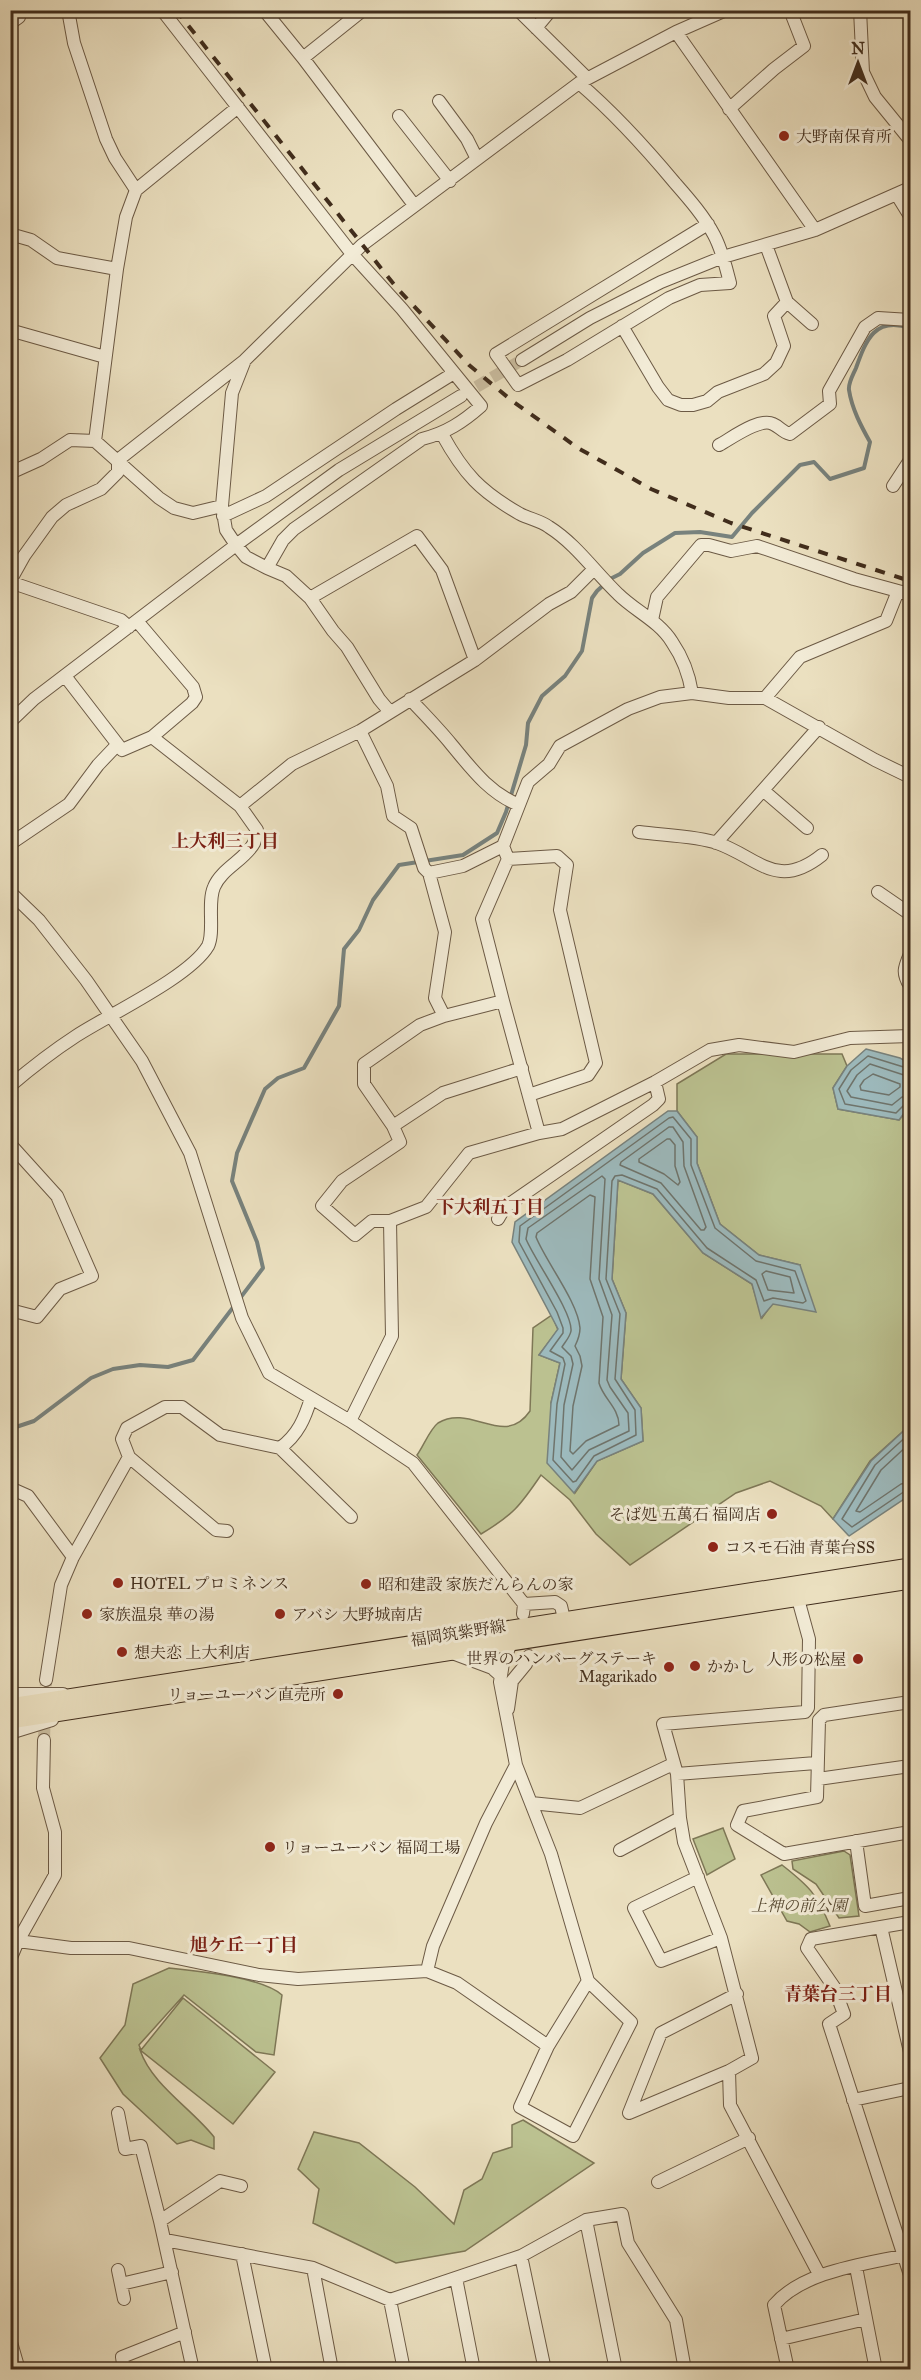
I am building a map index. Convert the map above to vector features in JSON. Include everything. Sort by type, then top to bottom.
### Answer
[{"type":"main road","name":"福岡筑紫野線","points":[[10,1721],[79,1703],[564,1619],[910,1566]]},
{"type":"main road","name":"福岡筑紫野線","points":[[10,1706],[79,1703],[452,1653],[910,1581]]},
{"type":"street","points":[[12,22],[19,17],[21,10]]},
{"type":"street","points":[[68,10],[74,43],[106,139],[115,159],[136,190]]},
{"type":"street","points":[[162,10],[352,254],[481,406],[441,434],[422,439],[294,529],[283,540],[267,568]]},
{"type":"street","points":[[264,10],[414,206]]},
{"type":"street","points":[[303,58],[363,10]]},
{"type":"street","points":[[518,10],[633,135],[708,224],[723,256],[730,283],[700,285],[669,298],[567,360],[518,385],[496,354],[708,224]]},
{"type":"street","points":[[536,28],[551,10]]},
{"type":"street","points":[[729,109],[804,46],[790,10]]},
{"type":"street","points":[[860,10],[863,72],[875,97],[910,140]]},
{"type":"street","points":[[118,460],[245,360],[352,254],[583,80],[676,32],[723,11]]},
{"type":"street","points":[[676,32],[815,230]]},
{"type":"street","points":[[439,101],[468,139],[477,159]]},
{"type":"street","points":[[95,441],[117,269],[126,217],[136,190],[238,107]]},
{"type":"street","points":[[399,116],[450,181]]},
{"type":"street","points":[[522,360],[590,318],[661,282],[723,256],[815,230],[910,188]]},
{"type":"street","points":[[897,195],[910,216]]},
{"type":"street","points":[[10,234],[31,240],[57,258],[117,269]]},
{"type":"street","points":[[765,245],[787,302],[812,324]]},
{"type":"street","points":[[622,326],[668,400],[681,405],[693,405],[707,401],[718,392],[764,374],[776,363],[784,346],[774,316],[787,302]]},
{"type":"street","points":[[719,445],[758,422],[772,423],[783,432],[790,434],[830,404],[829,391],[865,327],[878,318],[910,320]]},
{"type":"street","points":[[13,331],[105,357]]},
{"type":"street","points":[[245,360],[232,393],[222,511],[226,530],[246,557],[286,576],[310,598],[333,632],[347,647],[379,699],[390,712]]},
{"type":"street","points":[[12,468],[41,459],[70,440],[95,441],[159,498],[174,508],[193,513],[222,511],[266,496],[454,373]]},
{"type":"street","points":[[10,722],[34,699],[236,545],[339,470],[461,396]]},
{"type":"street","points":[[441,434],[470,479],[520,514],[549,526],[570,543],[619,596],[651,620],[672,641],[689,675],[692,693]]},
{"type":"street","points":[[65,676],[122,750],[152,737],[196,697],[193,687],[133,624],[10,581],[24,556],[52,517],[66,505],[101,489],[118,472],[118,460]]},
{"type":"street","points":[[893,486],[910,460]]},
{"type":"street","points":[[310,598],[417,537],[441,570],[475,660]]},
{"type":"street","points":[[651,620],[657,597],[700,545],[710,545],[731,551],[756,546],[855,579],[904,592],[885,621],[800,657],[765,699]]},
{"type":"street","points":[[240,806],[292,764],[360,731],[475,660],[549,604],[571,592],[594,569]]},
{"type":"street","points":[[427,870],[463,866],[503,846],[528,782],[549,764],[560,746],[639,705],[660,697],[692,693],[729,698],[765,699],[910,777]]},
{"type":"street","points":[[411,699],[453,745],[463,760],[502,798],[519,805]]},
{"type":"street","points":[[716,843],[819,727]]},
{"type":"street","points":[[360,731],[387,786],[393,816],[411,828],[427,870],[445,932],[435,998],[444,1016]]},
{"type":"street","points":[[10,1086],[36,1064],[109,1015],[181,972],[208,945],[213,888],[220,876],[254,844],[257,830],[240,806],[152,737]]},
{"type":"street","points":[[10,844],[69,804],[98,765],[117,745]]},
{"type":"street","points":[[764,791],[807,828]]},
{"type":"street","points":[[639,832],[716,843],[774,871],[806,868],[822,855]]},
{"type":"street","points":[[503,846],[508,859],[482,919],[539,1133]]},
{"type":"street","points":[[508,859],[557,856],[567,865],[560,910],[596,1063],[588,1075],[529,1095]]},
{"type":"street","points":[[10,892],[39,920],[86,980],[142,1061],[190,1152],[242,1318],[269,1373],[350,1421],[413,1463],[523,1609],[555,1602],[561,1606],[564,1619]]},
{"type":"street","points":[[878,892],[910,914]]},
{"type":"street","points":[[910,954],[903,975],[910,986]]},
{"type":"street","points":[[503,1001],[444,1016],[420,1025],[364,1064],[364,1084],[393,1126],[400,1142],[342,1181],[322,1206],[355,1235],[372,1221],[390,1221],[426,1207],[469,1154],[539,1133],[562,1129],[656,1082],[710,1050],[739,1044],[794,1052],[850,1038],[910,1036]]},
{"type":"street","points":[[393,1126],[443,1093],[522,1068]]},
{"type":"street","points":[[498,1219],[505,1207],[653,1105],[659,1098],[656,1082]]},
{"type":"street","points":[[10,1144],[57,1196],[92,1276],[60,1289],[37,1317],[10,1310]]},
{"type":"street","points":[[350,1421],[392,1336],[390,1221]]},
{"type":"street","points":[[280,1448],[292,1440],[306,1416],[311,1398]]},
{"type":"street","points":[[227,1531],[216,1530],[129,1457],[122,1440],[127,1428],[165,1407],[182,1407],[220,1435],[280,1448],[351,1517]]},
{"type":"street","points":[[46,1680],[61,1585],[73,1557],[129,1457]]},
{"type":"street","points":[[10,1488],[28,1496],[73,1557]]},
{"type":"street","points":[[737,1994],[661,2033],[629,2113],[729,2071],[752,2058],[737,1994],[721,1938],[684,1842],[675,1769],[663,1724],[805,1712],[808,1708],[809,1639],[798,1599]]},
{"type":"street","points":[[511,1643],[500,1675],[507,1725],[516,1765],[551,1854],[588,1981],[631,2022],[573,2136],[520,2107],[548,2046],[588,1981]]},
{"type":"street","points":[[452,1653],[492,1668],[500,1675]]},
{"type":"street","points":[[507,1725],[512,1681],[526,1664],[529,1656]]},
{"type":"street","points":[[10,1694],[53,1692],[79,1703]]},
{"type":"street","points":[[910,1702],[824,1715],[819,1720],[816,1763],[817,1797],[743,1811],[737,1825],[784,1854],[910,1833]]},
{"type":"street","points":[[10,1733],[79,1703]]},
{"type":"street","points":[[10,1960],[49,1886],[56,1864],[55,1833],[43,1788],[44,1740]]},
{"type":"street","points":[[531,1803],[580,1808],[675,1769],[816,1763]]},
{"type":"street","points":[[427,1971],[437,1935],[486,1823],[516,1765]]},
{"type":"street","points":[[818,1779],[910,1766]]},
{"type":"street","points":[[620,1850],[680,1818]]},
{"type":"street","points":[[856,1841],[865,1906],[910,1898]]},
{"type":"street","points":[[698,1877],[634,1908],[662,1961],[721,1938]]},
{"type":"street","points":[[910,1922],[811,1939],[807,1948],[834,1987],[844,2014],[829,2024],[853,2100],[908,2254],[910,2275]]},
{"type":"street","points":[[881,1927],[910,2052]]},
{"type":"street","points":[[18,1941],[71,1948],[129,1948],[259,1975],[298,1978],[427,1971],[457,1983],[548,2046]]},
{"type":"street","points":[[729,2071],[730,2105],[819,2274]]},
{"type":"street","points":[[853,2100],[910,2088]]},
{"type":"street","points":[[118,2113],[125,2149],[141,2146],[165,2240],[193,2370]]},
{"type":"street","points":[[658,2182],[749,2138]]},
{"type":"street","points":[[160,2221],[220,2181],[241,2186]]},
{"type":"street","points":[[165,2240],[313,2268],[390,2300],[521,2256],[586,2220],[622,2214],[628,2243],[676,2320],[685,2370]]},
{"type":"street","points":[[586,2220],[616,2370]]},
{"type":"street","points":[[242,2254],[266,2370]]},
{"type":"street","points":[[788,2370],[774,2305],[782,2295],[819,2274],[908,2254]]},
{"type":"street","points":[[521,2256],[545,2370]]},
{"type":"street","points":[[856,2267],[876,2370]]},
{"type":"street","points":[[313,2268],[332,2370]]},
{"type":"street","points":[[118,2270],[124,2299]]},
{"type":"street","points":[[121,2284],[172,2272]]},
{"type":"street","points":[[456,2278],[474,2370]]},
{"type":"street","points":[[390,2300],[404,2370]]},
{"type":"street","points":[[781,2339],[866,2319]]},
{"type":"street","points":[[124,2370],[122,2357],[185,2332]]},
{"type":"street","points":[[10,2339],[19,2370]]},
{"type":"green space","points":[[726,1054],[842,1054],[847,1066],[833,1088],[838,1109],[899,1120],[910,1110],[910,1425],[870,1461],[833,1519],[821,1506],[770,1481],[736,1493],[630,1565],[596,1534],[570,1500],[541,1475],[515,1509],[481,1534],[417,1455],[435,1426],[450,1418],[463,1418],[498,1426],[509,1426],[520,1422],[530,1411],[533,1328],[552,1315],[558,1330],[539,1355],[560,1363],[551,1403],[575,1493],[597,1461],[643,1441],[641,1408],[621,1379],[626,1313],[612,1279],[618,1180],[653,1194],[703,1253],[752,1284],[762,1318],[800,1265],[759,1255],[720,1224],[697,1163],[697,1137],[677,1111],[677,1084]]},
{"type":"green space","points":[[723,1828],[735,1859],[707,1875],[693,1839]]},
{"type":"green space","points":[[844,1851],[850,1855],[859,1916],[839,1918],[816,1884],[793,1869],[792,1861]]},
{"type":"green space","name":"上神の前公園","points":[[782,1865],[811,1891],[830,1926],[810,1932],[799,1924],[787,1921],[761,1875]]},
{"type":"green space","points":[[169,1968],[245,1979],[273,1989],[282,1995],[274,2055],[256,2052],[184,1995],[139,2045],[141,2050],[183,1998],[275,2072],[233,2124],[140,2050],[153,2074],[214,2137],[214,2149],[191,2140],[177,2144],[123,2094],[100,2058],[125,2025],[133,1984]]},
{"type":"green space","points":[[523,2120],[594,2163],[465,2251],[396,2263],[313,2223],[319,2189],[298,2169],[314,2132],[359,2143],[415,2187],[454,2224],[464,2190],[482,2179],[493,2153],[512,2147],[512,2125]]},
{"type":"water","points":[[866,1049],[900,1058],[909,1063],[912,1078],[911,1093],[899,1120],[838,1109],[833,1088],[847,1066]]},
{"type":"water","points":[[668,1111],[677,1111],[697,1137],[697,1163],[720,1224],[759,1255],[800,1265],[816,1312],[773,1304],[761,1318],[752,1284],[703,1253],[653,1194],[618,1180],[612,1279],[626,1313],[621,1379],[641,1408],[643,1441],[597,1461],[574,1493],[547,1463],[551,1403],[560,1363],[539,1355],[558,1329],[512,1242],[515,1222]]},
{"type":"water","points":[[910,1425],[910,1495],[849,1536],[833,1519],[871,1461]]},
{"type":"waterway","points":[[10,1429],[34,1421],[91,1378],[113,1369],[140,1365],[168,1367],[193,1360],[263,1268],[257,1242],[232,1181],[237,1153],[265,1089],[278,1078],[304,1068],[339,1006],[344,949],[359,930],[373,900],[399,865],[463,855],[497,833],[506,812],[526,745],[528,723],[542,696],[565,676],[582,651],[592,598],[610,579],[620,574],[643,553],[675,533],[700,532],[732,537],[752,513],[800,465],[814,462],[830,479],[864,468],[870,442],[852,404],[850,382],[864,348],[874,333],[888,325],[910,328]]},
{"type":"tunnel","points":[[461,396],[522,360]]},
{"type":"tunnel","points":[[44,1740],[46,1680]]},
{"type":"railway","points":[[176,10],[396,287],[469,365],[511,400],[578,448],[651,489],[731,523],[910,581]]},
{"type":"place","name":"大野南保育所","points":[[784,136]]},
{"type":"place","name":"そば処 五萬石 福岡店","points":[[772,1514]]},
{"type":"place","name":"コスモ石油 青葉台SS","points":[[713,1547]]},
{"type":"place","name":"HOTEL プロミネンス","points":[[118,1583]]},
{"type":"place","name":"昭和建設 家族だんらんの家","points":[[366,1584]]},
{"type":"place","name":"家族温泉 華の湯","points":[[87,1614]]},
{"type":"place","name":"アバシ 大野城南店","points":[[280,1614]]},
{"type":"place","name":"想夫恋 上大利店","points":[[122,1652]]},
{"type":"place","name":"人形の松屋","points":[[858,1659]]},
{"type":"place","name":"かかし","points":[[695,1666]]},
{"type":"place","name":"世界のハンバーグステーキ Magarikado","points":[[669,1667]]},
{"type":"place","name":"リョーユーパン直売所","points":[[338,1694]]},
{"type":"place","name":"リョーユーパン 福岡工場","points":[[270,1847]]},
{"type":"district","name":"上大利三丁目","points":[[225,841]]},
{"type":"district","name":"下大利五丁目","points":[[490,1207]]},
{"type":"district","name":"旭ケ丘一丁目","points":[[244,1945]]},
{"type":"district","name":"青葉台三丁目","points":[[838,1994]]}]
